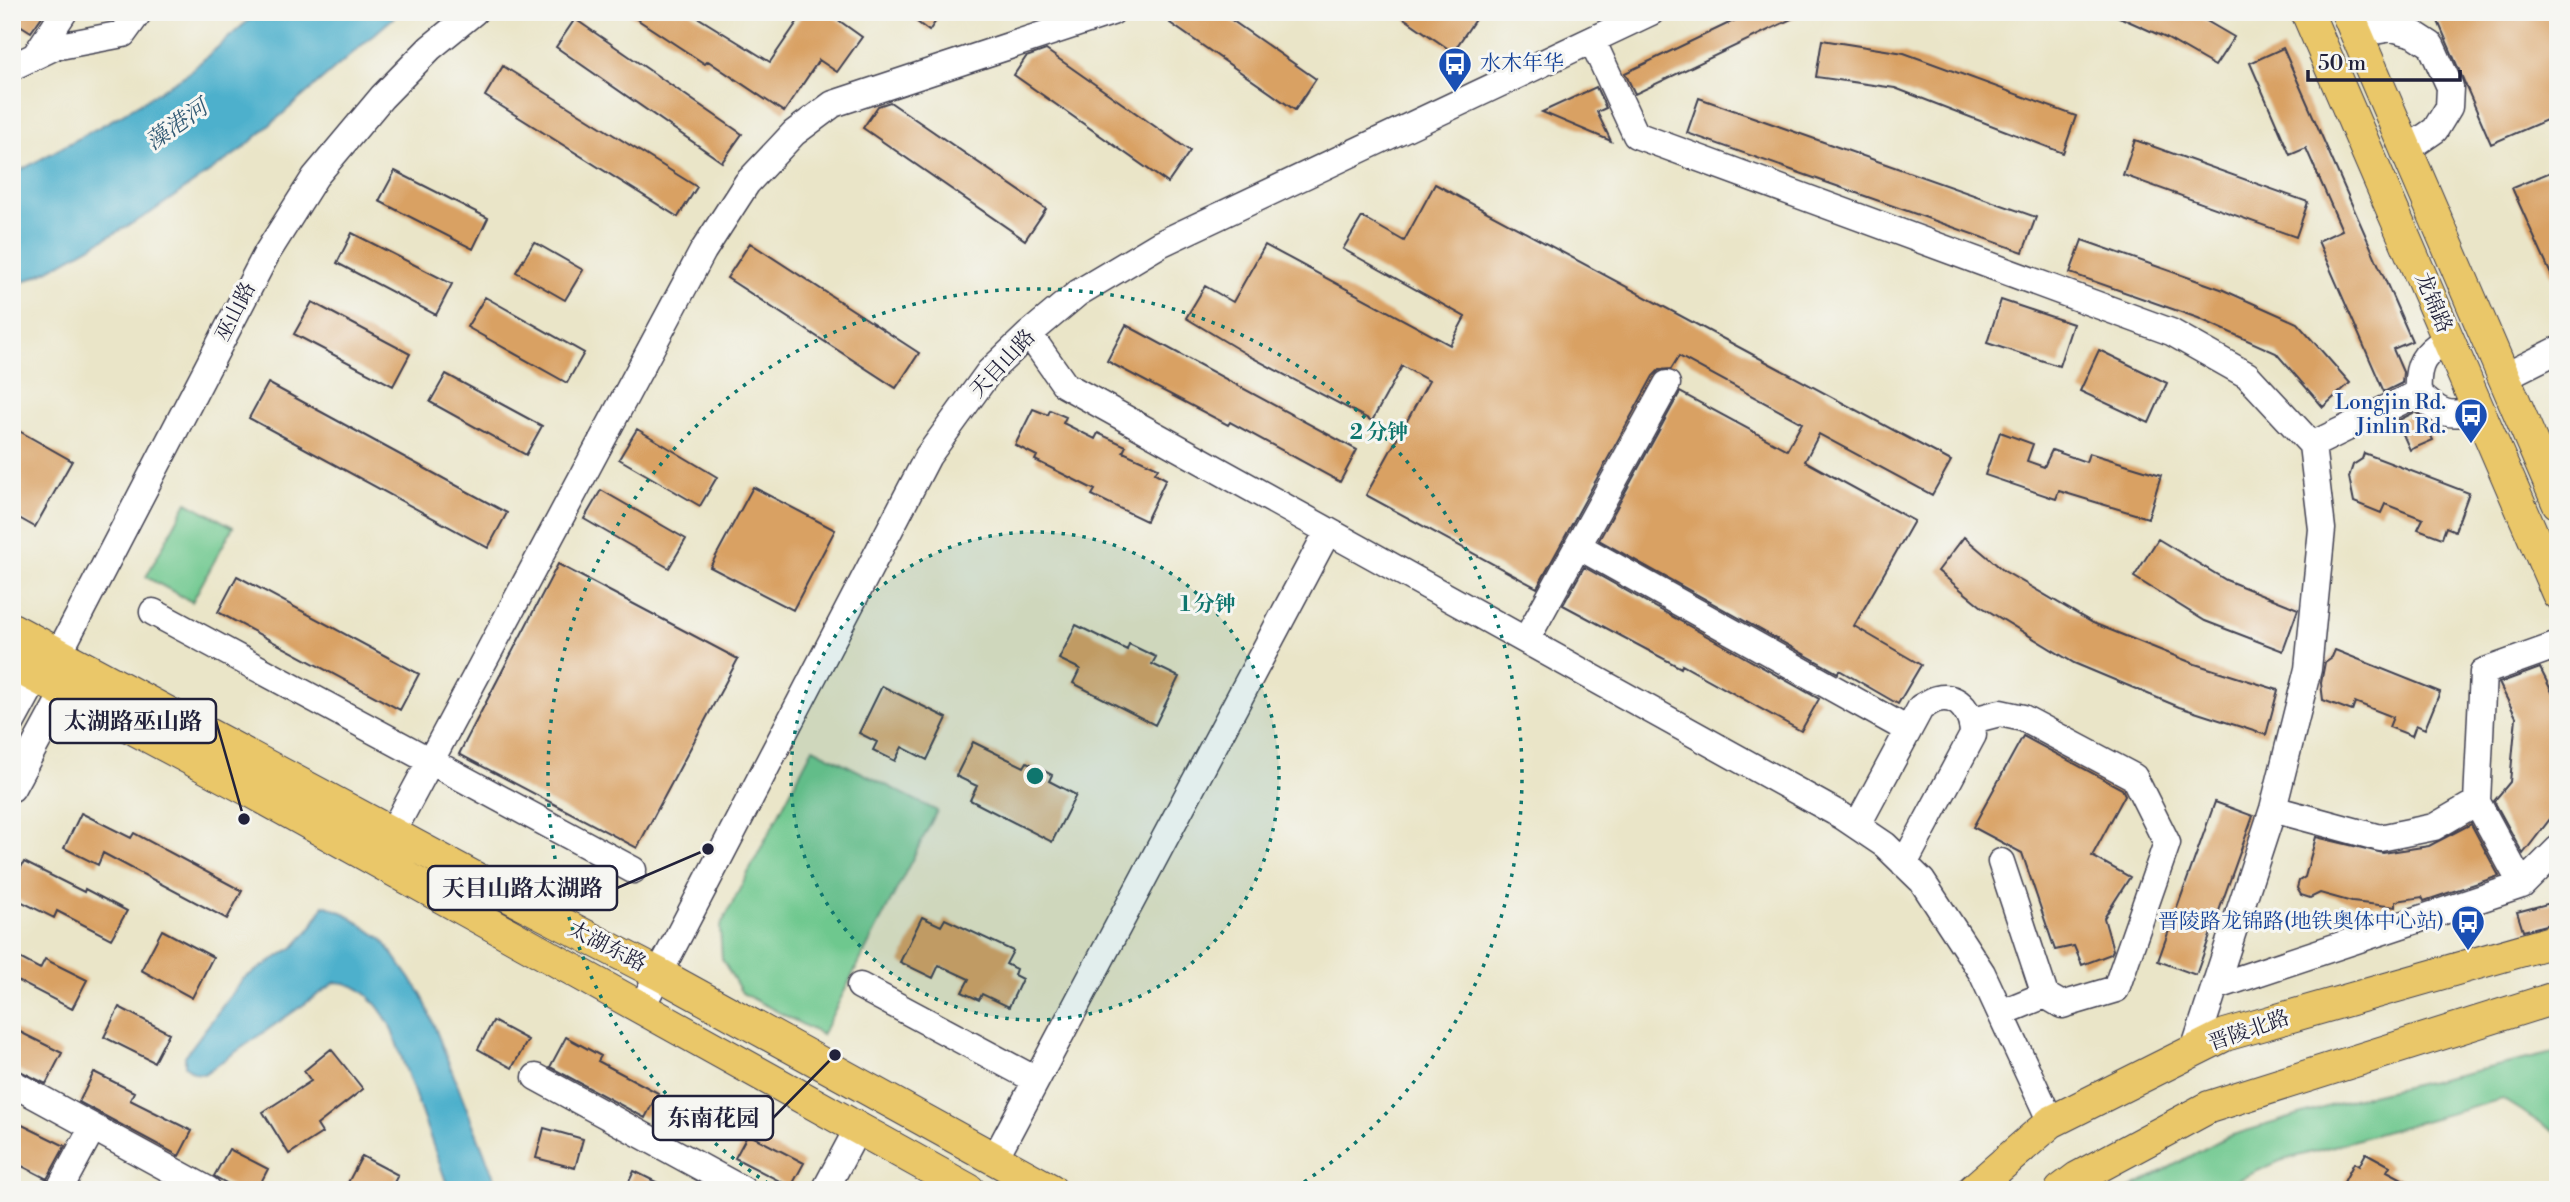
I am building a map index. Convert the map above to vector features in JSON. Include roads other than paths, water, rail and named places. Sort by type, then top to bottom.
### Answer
[{"type":"main road","name":"龙锦路","points":[[2307,12],[2558,594]]},
{"type":"main road","name":"龙锦路","points":[[2352,23],[2558,503]]},
{"type":"main road","name":"太湖东路","points":[[12,629],[659,974],[1051,1190]]},
{"type":"main road","name":"太湖东路","points":[[24,671],[251,791],[969,1190]]},
{"type":"main road","name":"晋陵北路","points":[[1973,1190],[2051,1122],[2225,1035],[2558,940]]},
{"type":"main road","points":[[2061,1190],[2077,1178],[2209,1108],[2558,997]]},
{"type":"street","points":[[24,61],[64,12]]},
{"type":"street","points":[[24,61],[54,47],[122,34],[139,12]]},
{"type":"street","name":"巫山路","points":[[12,722],[24,671],[58,655],[267,253],[315,177],[382,97],[430,48],[474,12]]},
{"type":"street","points":[[392,833],[703,251],[747,183],[794,133],[833,104],[1112,12]]},
{"type":"street","name":"天目山路","points":[[641,1008],[928,456],[989,372],[1078,293],[1160,244],[1651,12]]},
{"type":"street","points":[[2352,23],[2414,34],[2431,45],[2450,87],[2449,107],[2435,130],[2406,150]]},
{"type":"street","points":[[1592,40],[1636,135],[2171,332],[2247,375],[2312,445],[2322,529],[2309,657],[2273,809],[2194,1050]]},
{"type":"street","points":[[12,41],[24,61]]},
{"type":"street","points":[[1029,334],[1065,385],[1526,640],[1857,826],[1885,845],[1922,881],[1982,973],[2051,1122]]},
{"type":"street","points":[[2448,338],[2428,351],[2417,373],[2418,393],[2434,408],[2455,415],[2479,410]]},
{"type":"street","points":[[2504,377],[2558,350]]},
{"type":"street","points":[[1526,640],[1667,384]]},
{"type":"street","points":[[2312,445],[2418,393]]},
{"type":"street","points":[[995,1158],[1328,531]]},
{"type":"street","points":[[1578,546],[1908,730]]},
{"type":"street","points":[[153,612],[633,870]]},
{"type":"street","points":[[2522,885],[2477,802],[2483,672],[2556,650]]},
{"type":"street","points":[[12,788],[64,692],[58,655]]},
{"type":"street","points":[[1857,826],[1921,707],[1938,698],[1952,700],[1963,706],[1973,720],[1973,735],[1904,864]]},
{"type":"street","points":[[1973,720],[2000,713],[2023,718],[2134,777],[2167,843],[2116,989],[2062,1005],[2045,995],[2001,862]]},
{"type":"street","points":[[2273,809],[2380,838],[2434,827],[2477,802]]},
{"type":"street","points":[[2215,987],[2522,885],[2558,849]]},
{"type":"street","points":[[860,986],[1036,1080]]},
{"type":"street","points":[[2001,1013],[2045,995]]},
{"type":"street","points":[[536,1077],[743,1190]]},
{"type":"street","points":[[12,1083],[208,1190]]},
{"type":"street","points":[[59,1190],[93,1127]]},
{"type":"street","points":[[825,1190],[858,1128]]},
{"type":"water","name":"藻港河","points":[[258,12],[400,12],[241,150],[149,214],[45,272],[12,287],[12,175],[121,115],[187,74]]},
{"type":"water","points":[[324,905],[344,913],[382,939],[422,995],[499,1190],[449,1190],[390,1025],[374,1002],[354,986],[336,982],[204,1074],[195,1073],[185,1066],[185,1056],[243,979],[295,946],[311,928]]},
{"type":"place","name":"水木年华","points":[[1455,94]]},
{"type":"place","name":"Longjin Rd. Jinlin Rd.","points":[[2471,445]]},
{"type":"place","name":"太湖路巫山路","points":[[244,819]]},
{"type":"place","name":"天目山路太湖路","points":[[708,849]]},
{"type":"place","name":"晋陵路龙锦路(地铁奥体中心站)","points":[[2468,952]]},
{"type":"place","name":"东南花园","points":[[835,1055]]}]
